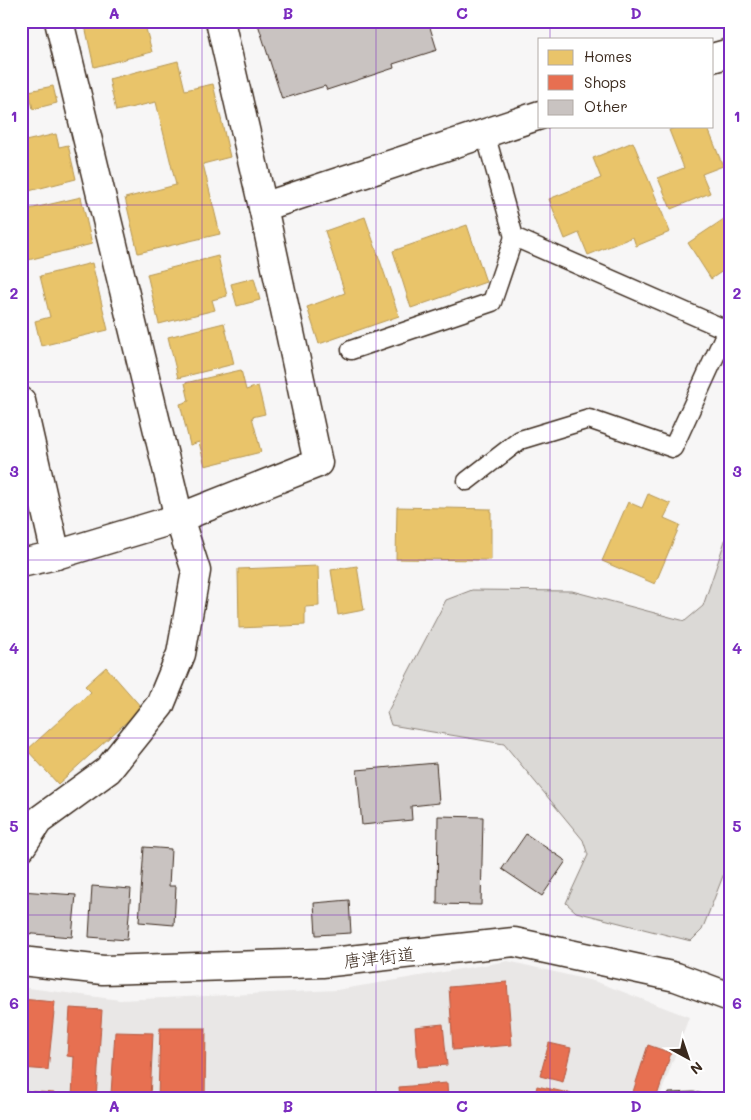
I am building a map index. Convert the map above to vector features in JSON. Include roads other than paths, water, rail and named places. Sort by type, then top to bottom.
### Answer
[{"type":"street","points":[[21,847],[38,821],[108,770],[160,705],[181,654],[196,572],[179,518],[59,21]]},
{"type":"street","points":[[21,563],[56,555],[179,518],[318,463],[263,207],[220,21]]},
{"type":"street","points":[[714,57],[730,53]]},
{"type":"street","points":[[263,207],[538,116]]},
{"type":"street","points":[[21,401],[56,555]]},
{"type":"street","name":"唐津街道","points":[[21,961],[103,970],[322,963],[514,942],[676,977],[730,997]]},
{"type":"lane","points":[[351,350],[492,302],[514,238],[485,133]]},
{"type":"lane","points":[[467,481],[520,440],[589,418],[673,448],[727,330],[514,238]]}]
